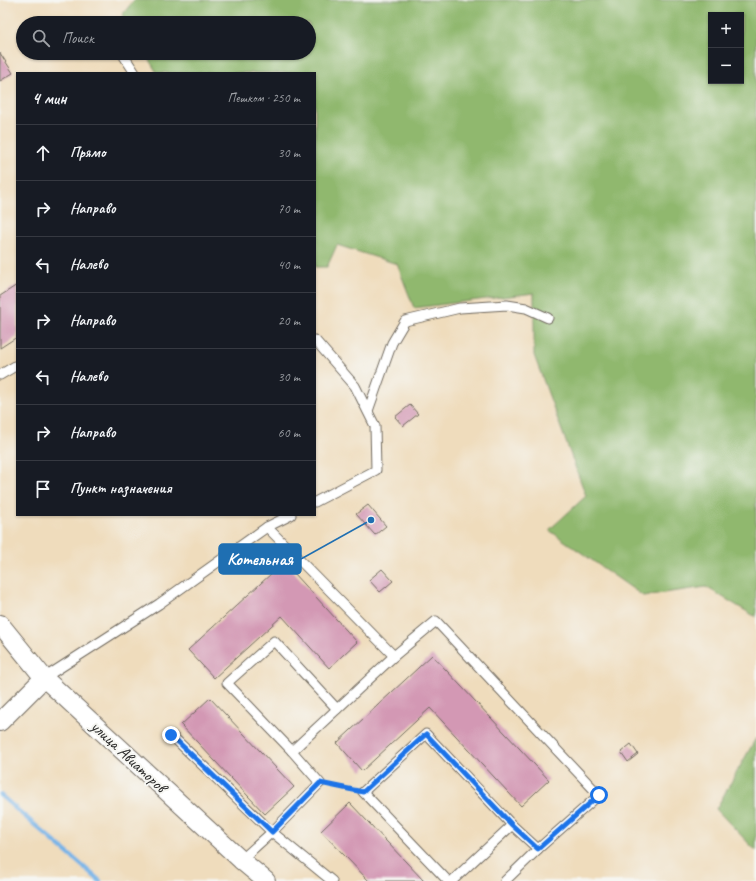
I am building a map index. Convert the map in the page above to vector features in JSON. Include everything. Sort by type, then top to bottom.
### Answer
[{"type":"street","name":"улица Авиаторов","points":[[0,624],[44,678],[241,860],[266,881]]},
{"type":"street","points":[[0,722],[44,678]]},
{"type":"lane","points":[[127,60],[134,72]]},
{"type":"lane","points":[[368,411],[392,343],[405,321],[460,308],[507,305],[526,308],[548,318]]},
{"type":"lane","points":[[316,341],[355,386],[375,426],[376,470],[316,501]]},
{"type":"lane","points":[[0,375],[16,366]]},
{"type":"lane","points":[[44,678],[160,604],[267,527],[289,516]]},
{"type":"lane","points":[[267,527],[394,656]]},
{"type":"lane","points":[[292,751],[394,656],[436,621],[599,795],[504,881]]},
{"type":"lane","points":[[241,860],[272,832],[320,783],[292,751],[227,683],[274,641],[337,709]]},
{"type":"lane","points":[[448,881],[363,792],[426,734],[512,825],[538,849]]},
{"type":"lane","points":[[171,735],[272,832],[332,881]]},
{"type":"lane","points":[[452,881],[512,825]]},
{"type":"path","points":[[320,783],[363,792]]},
{"type":"green space","points":[[134,0],[756,0],[756,617],[706,587],[643,596],[549,530],[586,496],[534,355],[534,293],[414,308],[397,264],[337,245],[327,267],[316,267],[316,72],[156,72],[149,60],[316,60],[316,16],[122,15]]},
{"type":"green space","points":[[756,738],[756,851],[716,809]]},
{"type":"building","points":[[0,53],[13,73],[0,81]]},
{"type":"building","points":[[16,286],[16,338],[0,348],[0,296]]},
{"type":"building","points":[[410,405],[418,414],[403,426],[395,417]]},
{"type":"building","points":[[368,505],[386,526],[375,535],[356,514]]},
{"type":"building","points":[[284,562],[357,642],[329,668],[282,616],[214,678],[188,650]]},
{"type":"building","points":[[382,569],[393,581],[380,592],[369,580]]},
{"type":"building","points":[[432,655],[549,780],[521,806],[430,708],[362,771],[337,743]]},
{"type":"building","points":[[210,698],[294,787],[265,814],[181,725]]},
{"type":"building","points":[[631,744],[638,754],[628,762],[621,752]]},
{"type":"building","points":[[350,803],[424,881],[369,881],[321,831]]},
{"type":"waterway","points":[[0,795],[100,881]]},
{"type":"place","name":"Котельная","points":[[371,520]]},
{"type":"route","points":[[171,735],[272,832],[320,783],[363,792],[426,734],[512,825],[538,849],[599,795]]}]
